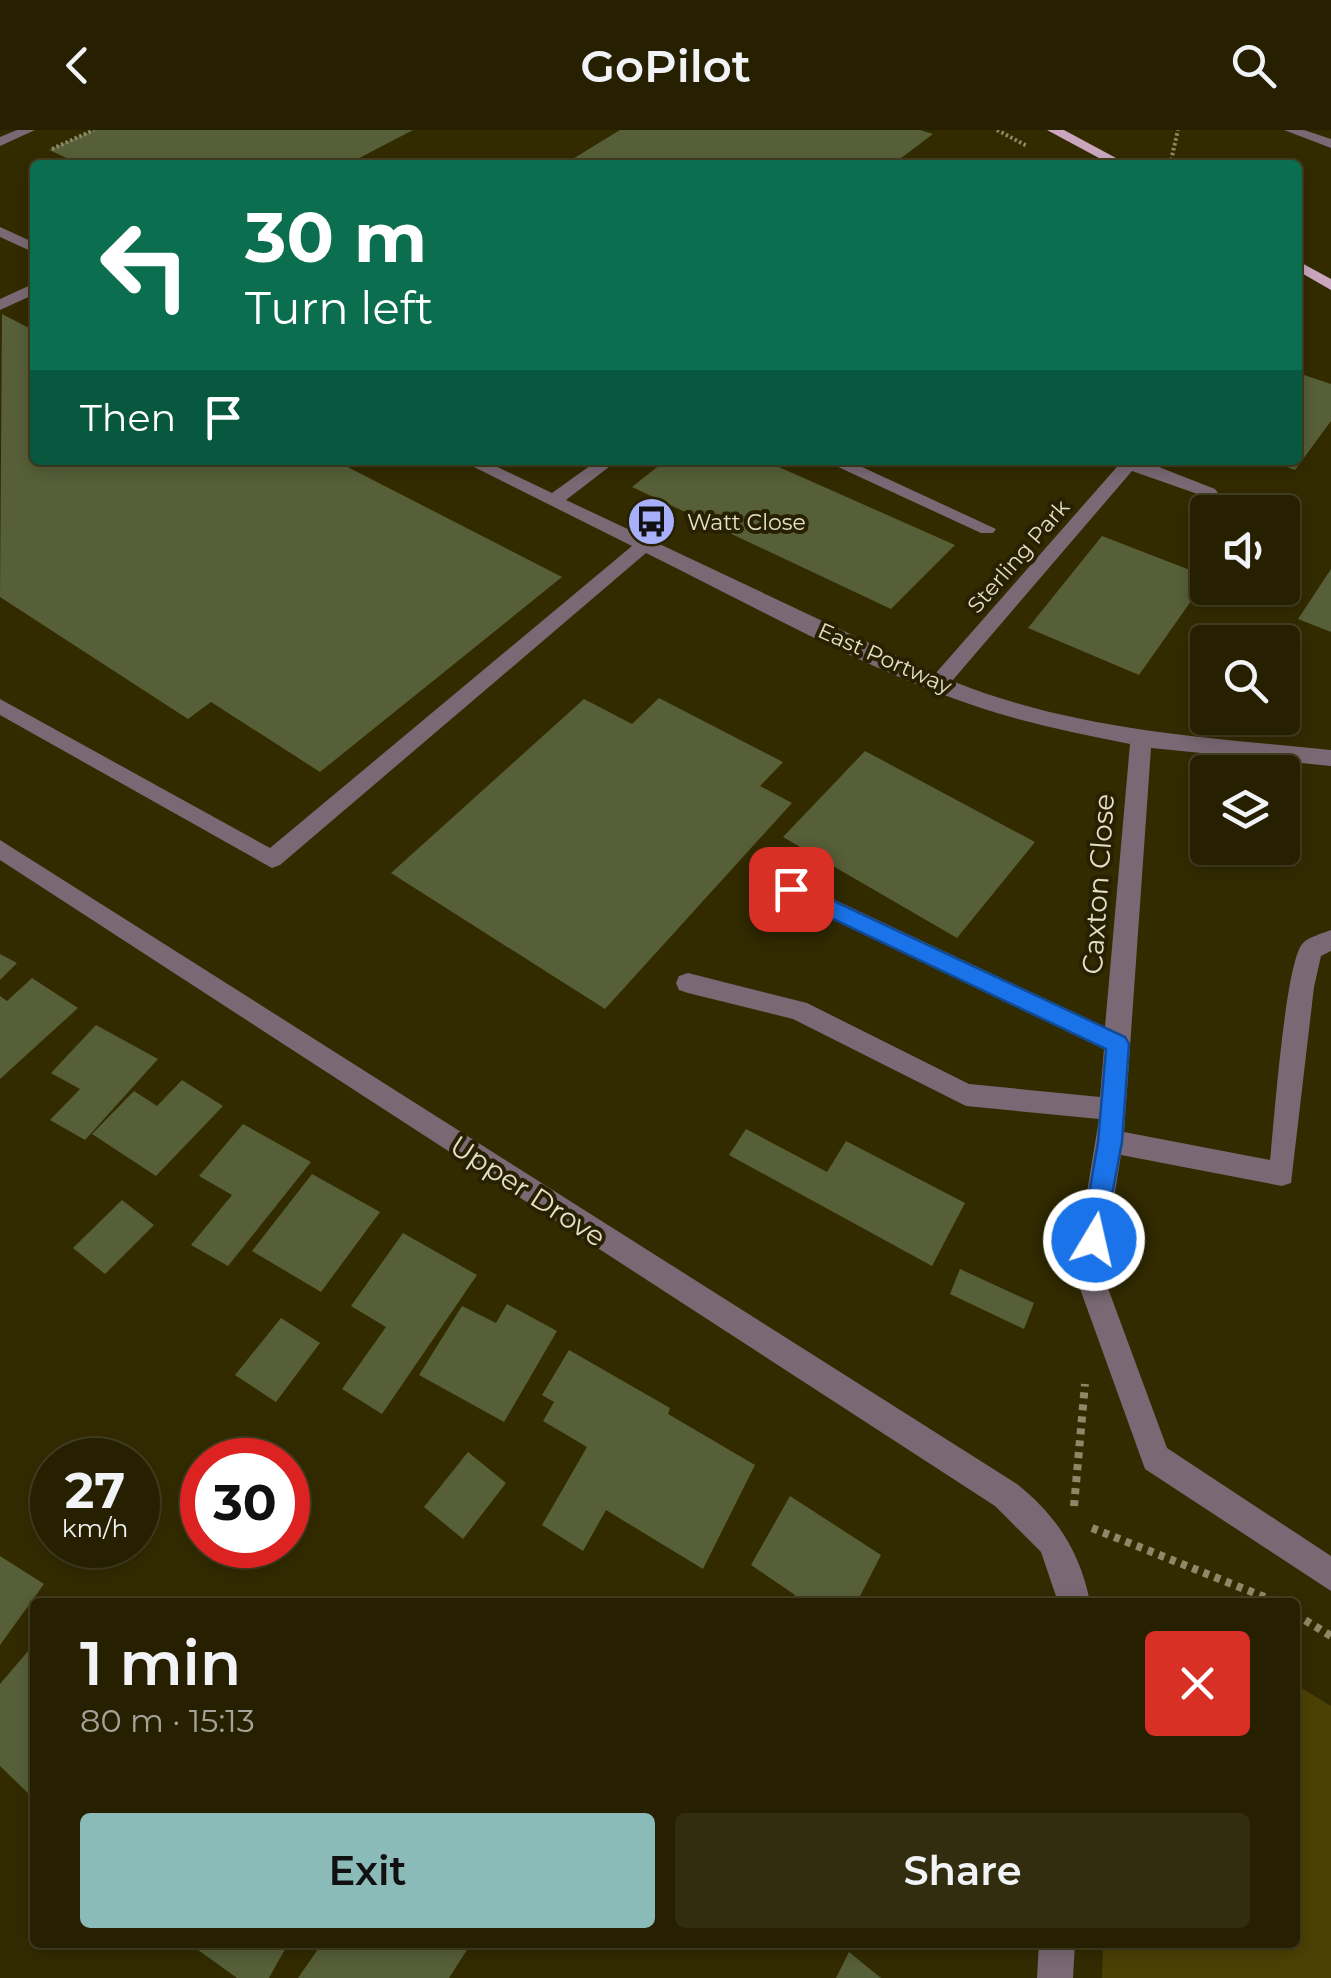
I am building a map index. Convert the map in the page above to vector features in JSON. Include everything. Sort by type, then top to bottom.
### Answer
[{"type":"main road","points":[[1054,130],[1112,160]]},
{"type":"main road","points":[[1302,267],[1331,285]]},
{"type":"street","points":[[0,142],[28,130]]},
{"type":"street","points":[[1291,130],[1331,144]]},
{"type":"street","points":[[0,232],[30,247]]},
{"type":"street","points":[[0,305],[30,290]]},
{"type":"street","name":"East Portway","points":[[480,465],[882,660],[985,702],[1042,719],[1141,739],[1331,758]]},
{"type":"street","points":[[554,500],[601,465]]},
{"type":"street","points":[[843,465],[987,529]]},
{"type":"street","name":"Sterling Park","points":[[939,683],[1127,465]]},
{"type":"street","points":[[1138,465],[1209,493]]},
{"type":"street","points":[[0,706],[272,859],[646,544]]},
{"type":"street","name":"Caxton Close","points":[[1141,739],[1128,856],[1110,1142],[1088,1272],[1156,1458],[1331,1575]]},
{"type":"street","name":"Upper Drove","points":[[0,849],[1006,1495],[1052,1536],[1069,1576],[1073,1598]]},
{"type":"street","points":[[791,889],[1117,1044]]},
{"type":"street","points":[[1110,1142],[1282,1174],[1302,987],[1311,950],[1331,940]]},
{"type":"street","points":[[688,983],[798,1010],[966,1094],[1112,1109]]},
{"type":"street","points":[[1055,1978],[1058,1948]]},
{"type":"path","points":[[1171,160],[1178,130]]},
{"type":"path","points":[[1086,1366],[1072,1521],[1267,1598]]},
{"type":"path","points":[[1300,1617],[1331,1636]]},
{"type":"shaded area","points":[[1300,1687],[1331,1706],[1331,1978],[1102,1978],[1103,1948],[1300,1948]]},
{"type":"building","points":[[94,130],[413,130],[356,160],[71,160],[49,150]]},
{"type":"building","points":[[620,130],[920,130],[933,134],[899,160],[571,160]]},
{"type":"building","points":[[2,314],[30,328],[30,465],[344,465],[562,577],[320,772],[211,702],[188,719],[0,597]]},
{"type":"building","points":[[1302,374],[1331,384],[1331,421],[1302,460]]},
{"type":"building","points":[[660,465],[774,465],[955,545],[891,609],[632,487]]},
{"type":"building","points":[[1102,536],[1190,570],[1190,603],[1139,675],[1028,628]]},
{"type":"building","points":[[1331,569],[1331,632],[1298,619]]},
{"type":"building","points":[[659,698],[783,762],[760,786],[792,803],[605,1009],[391,873],[584,699],[632,724]]},
{"type":"building","points":[[865,751],[1035,842],[957,938],[783,837]]},
{"type":"building","points":[[0,954],[17,963],[0,980]]},
{"type":"building","points":[[32,978],[78,1008],[0,1079],[0,996],[7,1001]]},
{"type":"building","points":[[96,1025],[158,1059],[85,1140],[50,1120],[80,1089],[51,1073]]},
{"type":"building","points":[[182,1080],[223,1106],[156,1176],[92,1134],[134,1091],[157,1106]]},
{"type":"building","points":[[243,1124],[311,1162],[228,1266],[191,1245],[232,1195],[199,1176]]},
{"type":"building","points":[[746,1129],[827,1172],[846,1141],[965,1203],[932,1266],[729,1155]]},
{"type":"building","points":[[312,1174],[380,1212],[321,1292],[252,1251]]},
{"type":"building","points":[[122,1200],[154,1225],[105,1274],[73,1248]]},
{"type":"building","points":[[403,1233],[477,1275],[382,1414],[342,1389],[386,1327],[351,1306]]},
{"type":"building","points":[[960,1269],[1034,1303],[1024,1329],[950,1294]]},
{"type":"building","points":[[507,1304],[557,1331],[504,1422],[419,1375],[462,1306],[496,1323]]},
{"type":"building","points":[[281,1318],[320,1343],[276,1402],[235,1375]]},
{"type":"building","points":[[569,1350],[670,1408],[668,1414],[755,1465],[703,1569],[606,1510],[583,1551],[542,1525],[587,1447],[543,1421],[554,1402],[542,1395]]},
{"type":"building","points":[[468,1452],[506,1483],[463,1539],[424,1507]]},
{"type":"building","points":[[790,1496],[881,1555],[859,1598],[793,1598],[795,1595],[751,1565]]},
{"type":"building","points":[[0,1556],[44,1584],[30,1598],[0,1645]]},
{"type":"building","points":[[30,1649],[30,1795],[0,1766],[0,1684]]},
{"type":"building","points":[[195,1948],[286,1948],[269,1978],[237,1978]]},
{"type":"building","points":[[319,1948],[468,1948],[449,1978],[298,1978]]},
{"type":"building","points":[[849,1952],[881,1978],[836,1978]]},
{"type":"place","name":"Watt Close","points":[[652,522]]},
{"type":"route","points":[[791,889],[1117,1044],[1110,1142],[1094,1240]]}]
